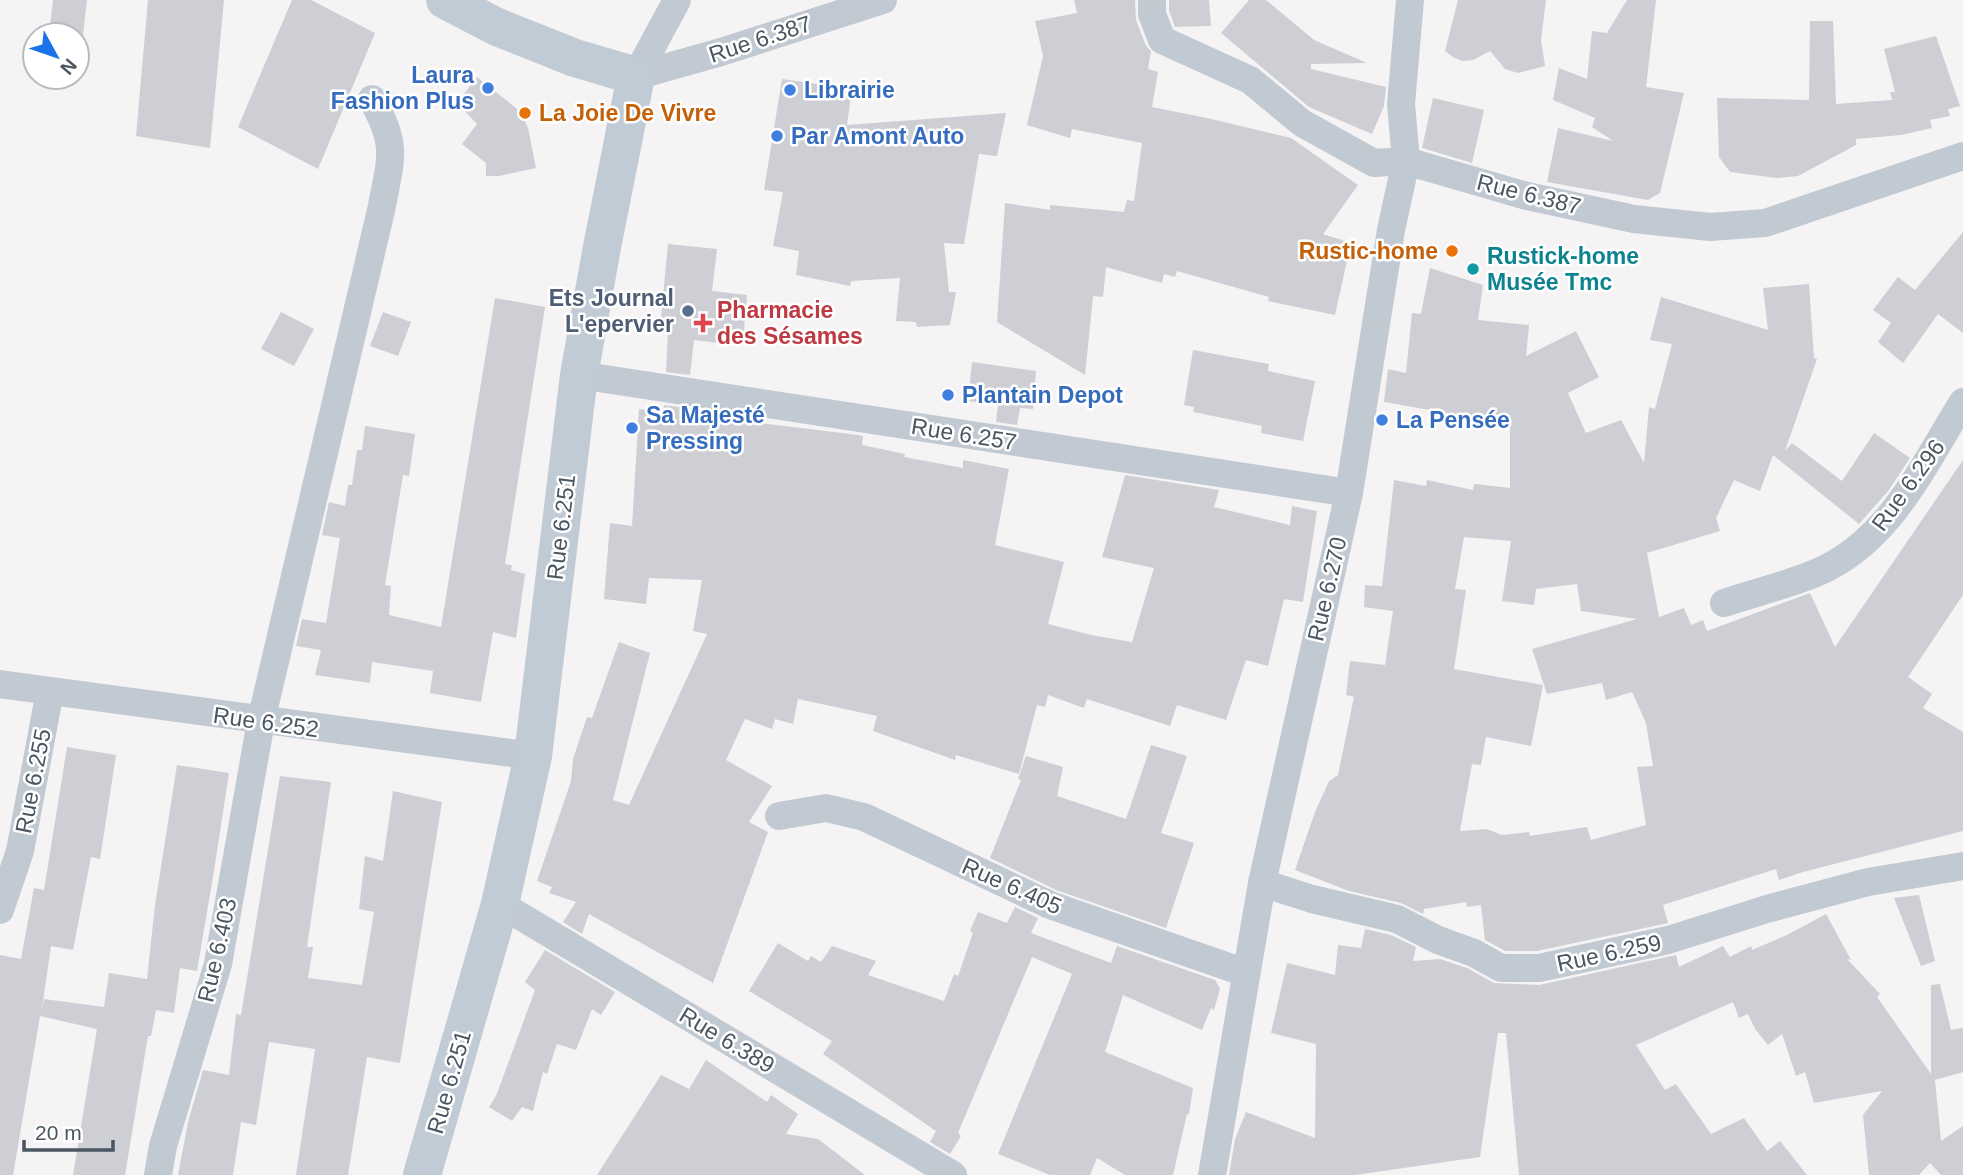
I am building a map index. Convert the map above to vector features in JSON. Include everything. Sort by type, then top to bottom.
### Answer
[{"type":"main road","points":[[445,0],[497,27],[575,58],[636,76]]},
{"type":"main road","name":"Rue 6.251","points":[[422,1175],[500,904],[533,756],[579,375],[636,76]]},
{"type":"street","points":[[636,76],[677,0]]},
{"type":"street","name":"Rue 6.387","points":[[636,76],[883,0]]},
{"type":"street","name":"Rue 6.387","points":[[1152,0],[1152,14],[1162,40],[1250,80],[1302,123],[1374,163],[1406,161],[1527,196],[1634,219],[1710,227],[1765,223],[1963,156]]},
{"type":"street","name":"Rue 6.270","points":[[1212,1175],[1262,883],[1349,493],[1391,230],[1406,161],[1401,104],[1410,0]]},
{"type":"street","name":"Rue 6.403","points":[[158,1175],[163,1146],[218,964],[261,721],[382,206],[392,154],[387,126],[372,99]]},
{"type":"street","name":"Rue 6.257","points":[[579,375],[1349,493]]},
{"type":"street","name":"Rue 6.296","points":[[1724,603],[1817,573],[1857,549],[1884,524],[1961,410]]},
{"type":"street","name":"Rue 6.252","points":[[0,684],[533,756]]},
{"type":"street","name":"Rue 6.255","points":[[0,910],[20,851],[50,691]]},
{"type":"street","name":"Rue 6.405","points":[[779,816],[826,808],[864,817],[1050,905],[1247,973]]},
{"type":"street","name":"Rue 6.259","points":[[1262,883],[1312,899],[1397,919],[1502,968],[1539,968],[1668,940],[1767,909],[1868,882],[1963,866]]},
{"type":"street","name":"Rue 6.389","points":[[500,904],[953,1175]]},
{"type":"building","points":[[53,0],[87,0],[85,21],[51,21]]},
{"type":"building","points":[[148,0],[224,0],[210,148],[136,136]]},
{"type":"building","points":[[292,0],[311,0],[375,33],[318,169],[238,127]]},
{"type":"building","points":[[1074,0],[1135,0],[1136,20],[1146,46],[1151,51],[1148,69],[1158,72],[1152,107],[1291,138],[1358,185],[1323,234],[1351,243],[1335,315],[1268,301],[1269,297],[1177,271],[1175,277],[1164,274],[1162,283],[1106,267],[1103,297],[1093,296],[1085,375],[997,322],[1005,203],[1050,210],[1050,205],[1124,212],[1127,200],[1134,201],[1142,143],[1072,129],[1070,138],[1027,125],[1043,56],[1035,21],[1077,13]]},
{"type":"building","points":[[1169,0],[1209,0],[1211,26],[1175,27],[1169,11]]},
{"type":"building","points":[[1249,0],[1266,0],[1314,40],[1367,63],[1311,64],[1311,69],[1386,87],[1384,106],[1372,134],[1309,107],[1221,33]]},
{"type":"building","points":[[1458,0],[1546,0],[1541,40],[1545,66],[1518,73],[1505,69],[1490,51],[1473,60],[1462,61],[1445,51]]},
{"type":"building","points":[[1627,0],[1656,0],[1646,87],[1684,93],[1660,193],[1648,200],[1547,182],[1558,128],[1613,141],[1592,127],[1595,118],[1553,100],[1559,68],[1587,79],[1592,31],[1607,33]]},
{"type":"building","points":[[1810,21],[1833,21],[1836,104],[1892,100],[1890,92],[1895,92],[1884,49],[1936,36],[1960,106],[1948,109],[1950,116],[1930,120],[1932,128],[1901,135],[1856,139],[1856,145],[1798,176],[1777,178],[1730,172],[1719,157],[1717,98],[1809,100]]},
{"type":"building","points":[[477,77],[521,112],[528,128],[536,168],[486,176],[486,163],[462,144],[477,124],[457,103]]},
{"type":"building","points":[[782,79],[852,89],[847,125],[1006,113],[997,156],[979,154],[964,244],[944,243],[949,292],[956,292],[950,325],[917,327],[916,322],[896,321],[900,278],[851,281],[850,286],[796,275],[799,251],[773,246],[783,192],[764,190]]},
{"type":"building","points":[[1433,98],[1484,110],[1472,163],[1422,148]]},
{"type":"building","points":[[1963,232],[1963,333],[1938,314],[1903,363],[1878,342],[1891,323],[1873,310],[1898,277],[1915,290]]},
{"type":"building","name":"Pharmacie des Sésames","points":[[668,244],[717,249],[712,291],[747,295],[744,331],[727,329],[726,344],[694,340],[690,375],[666,372],[668,332],[660,328]]},
{"type":"building","points":[[1430,268],[1483,285],[1478,320],[1529,325],[1526,356],[1576,331],[1599,377],[1568,393],[1586,433],[1621,420],[1644,463],[1649,407],[1655,409],[1672,344],[1650,340],[1661,297],[1768,330],[1763,288],[1809,284],[1814,358],[1817,359],[1785,451],[1792,443],[1842,481],[1874,433],[1910,458],[1889,490],[1859,524],[1773,455],[1760,491],[1734,480],[1716,518],[1720,531],[1647,553],[1659,617],[1684,608],[1691,625],[1703,620],[1707,631],[1810,593],[1835,647],[1963,460],[1963,595],[1908,677],[1932,694],[1923,708],[1963,732],[1963,831],[1779,880],[1776,869],[1663,905],[1668,923],[1537,951],[1505,951],[1485,940],[1481,905],[1467,907],[1466,902],[1424,909],[1423,914],[1401,903],[1349,891],[1295,870],[1329,781],[1338,775],[1354,697],[1346,695],[1350,661],[1385,665],[1393,611],[1364,607],[1365,585],[1382,586],[1394,480],[1426,486],[1427,480],[1473,490],[1474,484],[1510,488],[1510,424],[1384,402],[1388,369],[1406,373],[1412,313],[1421,314]],"holes":[[[1464,537],[1511,541],[1502,601],[1534,605],[1536,589],[1577,584],[1581,611],[1637,619],[1532,649],[1547,694],[1602,683],[1606,700],[1632,692],[1646,723],[1653,766],[1637,767],[1646,825],[1591,840],[1587,827],[1530,836],[1529,832],[1502,835],[1487,829],[1460,831],[1472,764],[1481,765],[1486,737],[1531,746],[1543,685],[1454,669],[1466,590],[1455,589]]]},
{"type":"building","points":[[495,298],[545,307],[505,564],[512,565],[511,570],[525,574],[516,638],[493,632],[481,702],[430,693],[433,671],[372,662],[370,683],[315,675],[321,650],[296,646],[302,619],[326,623],[340,538],[322,535],[329,502],[345,506],[348,485],[352,485],[357,450],[362,450],[365,426],[415,434],[409,476],[403,475],[385,585],[391,586],[389,615],[441,627]]},
{"type":"building","points":[[281,312],[314,329],[294,366],[261,349]]},
{"type":"building","points":[[383,312],[411,322],[398,356],[370,346]]},
{"type":"building","points":[[1193,350],[1269,364],[1268,371],[1315,381],[1303,441],[1261,433],[1262,426],[1193,412],[1194,407],[1184,405]]},
{"type":"building","points":[[972,362],[1036,371],[1033,409],[1020,408],[1017,425],[996,422],[998,405],[968,401]]},
{"type":"building","points":[[664,405],[686,408],[686,414],[863,436],[862,445],[905,454],[904,457],[963,468],[963,460],[1009,469],[995,545],[1064,562],[1048,624],[1132,642],[1154,568],[1102,557],[1125,475],[1219,490],[1214,507],[1290,525],[1292,506],[1317,511],[1303,602],[1284,599],[1268,666],[1246,660],[1226,720],[1177,705],[1170,726],[1087,699],[1084,708],[1048,695],[1045,707],[1037,705],[1019,774],[956,755],[955,760],[873,731],[877,716],[798,699],[793,724],[775,719],[772,729],[745,719],[726,760],[772,786],[749,822],[768,832],[713,983],[589,914],[582,934],[563,922],[576,902],[549,893],[552,887],[537,881],[571,781],[573,759],[587,717],[592,718],[619,642],[650,653],[613,800],[629,805],[707,634],[693,631],[702,580],[649,578],[646,604],[604,599],[610,523],[632,526],[639,409],[663,412]]},
{"type":"building","points":[[1151,745],[1187,756],[1161,833],[1194,843],[1166,928],[1056,890],[990,858],[1021,780],[1018,779],[1026,756],[1063,767],[1057,796],[1126,819]]},
{"type":"building","points":[[67,747],[116,755],[100,859],[91,857],[73,950],[51,946],[41,1015],[44,999],[104,1007],[109,973],[147,979],[155,905],[177,765],[229,773],[213,877],[197,971],[180,968],[174,1013],[156,1010],[151,1036],[148,1036],[125,1175],[73,1175],[97,1029],[40,1016],[13,1175],[0,1175],[0,955],[21,959],[34,888],[44,890]]},
{"type":"building","points":[[280,776],[331,782],[307,947],[313,947],[308,978],[362,985],[374,912],[359,909],[365,856],[383,861],[393,791],[442,802],[400,1063],[367,1057],[348,1175],[296,1175],[315,1049],[269,1042],[256,1125],[241,1122],[233,1175],[178,1175],[188,1122],[203,1070],[229,1075],[236,1014],[241,1015]]},
{"type":"building","points":[[1919,895],[1935,961],[1921,966],[1894,898]]},
{"type":"building","points":[[1015,907],[1038,918],[1031,933],[1111,963],[1117,946],[1215,980],[1220,989],[1214,1010],[1211,1008],[1202,1030],[1123,995],[1105,1052],[1193,1088],[1173,1175],[1125,1175],[1097,1158],[1090,1175],[1050,1175],[998,1154],[1072,974],[1032,957],[958,1133],[961,1136],[950,1154],[930,1142],[936,1131],[823,1054],[832,1041],[749,991],[778,943],[808,961],[811,956],[821,962],[832,946],[876,961],[868,975],[944,1001],[954,974],[958,976],[978,912],[1007,923]]},
{"type":"building","points":[[1826,914],[1851,960],[1847,959],[1880,994],[1877,997],[1931,1074],[1931,985],[1940,984],[1951,1030],[1963,1028],[1963,1072],[1935,1080],[1941,1141],[1963,1126],[1963,1175],[1941,1175],[1930,1163],[1919,1175],[1869,1175],[1863,1115],[1882,1091],[1814,1103],[1805,1072],[1796,1076],[1782,1034],[1768,1045],[1755,1029],[1748,1014],[1739,1018],[1733,1002],[1636,1045],[1665,1090],[1676,1084],[1711,1134],[1744,1118],[1767,1151],[1780,1141],[1807,1175],[1519,1175],[1506,1033],[1498,1033],[1480,1157],[1355,1175],[1229,1175],[1235,1139],[1246,1112],[1315,1138],[1316,1044],[1271,1033],[1287,963],[1335,975],[1338,945],[1361,948],[1365,929],[1391,935],[1416,947],[1413,961],[1440,959],[1467,968],[1494,983],[1539,985],[1676,955],[1679,967],[1723,946],[1730,957],[1751,946],[1752,950],[1787,935]]},
{"type":"building","points":[[545,950],[615,992],[601,1015],[592,1009],[576,1050],[557,1044],[547,1074],[543,1072],[533,1111],[522,1107],[512,1121],[489,1107],[496,1096],[535,990],[525,982]]},
{"type":"building","points":[[706,1060],[767,1102],[771,1095],[798,1114],[786,1134],[818,1139],[865,1175],[597,1175],[661,1075],[689,1089]]},
{"type":"place","name":"Laura Fashion Plus","points":[[488,88]]},
{"type":"place","name":"Librairie","points":[[790,90]]},
{"type":"place","name":"La Joie De Vivre","points":[[525,113]]},
{"type":"place","name":"Par Amont Auto","points":[[777,136]]},
{"type":"place","name":"Rustic-home","points":[[1452,251]]},
{"type":"place","name":"Rustick-home Musée Tmc","points":[[1473,269]]},
{"type":"place","name":"Ets Journal L'epervier","points":[[688,311]]},
{"type":"place","name":"Pharmacie des Sésames","points":[[703,323]]},
{"type":"place","name":"Plantain Depot","points":[[948,395]]},
{"type":"place","name":"La Pensée","points":[[1382,420]]},
{"type":"place","name":"Sa Majesté Pressing","points":[[632,428]]}]
